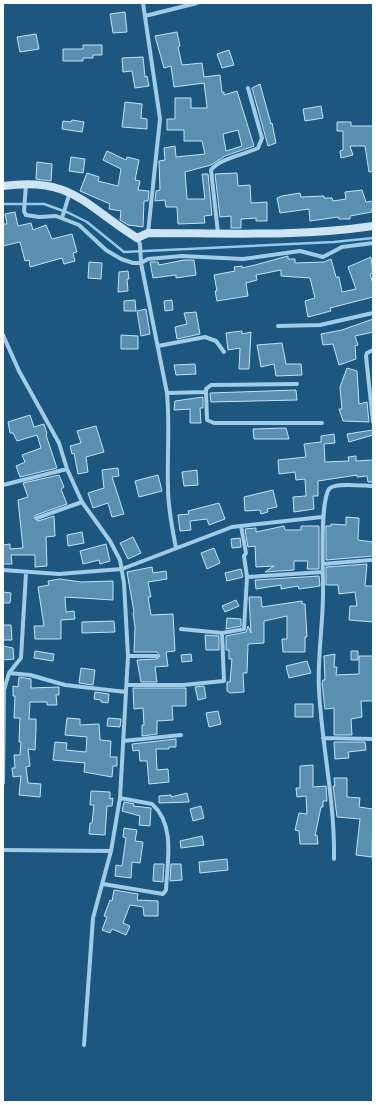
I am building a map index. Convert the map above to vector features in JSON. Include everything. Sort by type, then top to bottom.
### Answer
[{"type":"main road","points":[[3,186],[26,187],[69,194],[103,213],[138,241],[148,233],[310,232],[345,230],[373,226]]},
{"type":"street","points":[[143,3],[160,119],[148,233]]},
{"type":"street","points":[[145,16],[197,3]]},
{"type":"street","points":[[218,233],[211,170],[214,166],[258,148],[262,138],[248,88]]},
{"type":"street","points":[[26,187],[24,211],[26,214],[39,217],[63,216],[79,225],[106,250],[121,259],[133,263],[141,263],[148,259],[182,256],[243,258],[300,251],[323,257],[342,247],[373,243]]},
{"type":"street","points":[[63,216],[69,194]]},
{"type":"street","points":[[138,241],[167,393],[169,426],[168,487],[171,524],[176,548]]},
{"type":"street","points":[[278,326],[318,326],[373,313]]},
{"type":"street","points":[[3,335],[19,371],[59,443],[66,469],[82,502],[110,541],[120,560],[122,569],[128,628],[128,656],[120,798],[111,851],[93,918],[84,1045]]},
{"type":"street","points":[[158,346],[205,337],[216,341],[224,352]]},
{"type":"street","points":[[373,350],[366,355],[373,422]]},
{"type":"street","points":[[296,384],[211,384],[206,392],[206,414],[209,422],[322,423]]},
{"type":"street","points":[[167,393],[206,392]]},
{"type":"street","points":[[3,485],[66,469]]},
{"type":"street","points":[[334,859],[334,823],[323,738],[319,690],[323,608],[322,517],[328,490],[332,487],[339,485],[373,486]]},
{"type":"street","points":[[37,518],[82,502]]},
{"type":"street","points":[[3,570],[26,573],[70,574],[122,569],[232,527],[322,517]]},
{"type":"street","points":[[181,629],[222,633],[244,629],[246,627],[247,577],[244,556],[246,553],[241,526]]},
{"type":"street","points":[[323,564],[372,560]]},
{"type":"street","points":[[247,577],[322,572]]},
{"type":"street","points":[[3,783],[4,690],[9,673],[22,658],[26,573]]},
{"type":"street","points":[[127,684],[184,685],[224,680],[222,633]]},
{"type":"street","points":[[128,656],[157,656]]},
{"type":"street","points":[[9,673],[30,675],[65,685],[126,692]]},
{"type":"street","points":[[123,741],[181,735]]},
{"type":"street","points":[[323,738],[373,739]]},
{"type":"street","points":[[103,884],[154,894],[163,894],[166,890],[168,836],[160,814],[152,804],[120,798]]},
{"type":"street","points":[[3,850],[111,851]]},
{"type":"building","points":[[125,12],[127,32],[113,33],[110,14]]},
{"type":"building","points":[[177,32],[180,46],[178,47],[182,65],[202,63],[204,77],[220,75],[222,92],[224,92],[224,95],[237,91],[254,146],[225,156],[211,165],[185,172],[187,199],[205,199],[202,174],[208,174],[212,215],[204,216],[205,223],[178,224],[177,207],[166,207],[165,200],[155,201],[156,191],[160,190],[159,161],[165,160],[164,148],[175,146],[176,157],[205,154],[202,141],[184,141],[184,130],[167,130],[167,119],[175,119],[175,98],[191,98],[191,108],[207,108],[207,106],[204,83],[174,87],[171,66],[164,68],[155,36]],"holes":[[[238,130],[242,146],[226,151],[223,134]]]},
{"type":"building","points":[[36,34],[39,49],[20,52],[17,37]]},
{"type":"building","points":[[83,45],[102,45],[102,55],[93,55],[93,58],[83,58],[83,61],[63,61],[63,49],[83,49]]},
{"type":"building","points":[[229,50],[234,65],[222,68],[217,54]]},
{"type":"building","points":[[143,57],[145,77],[147,76],[149,86],[135,88],[132,71],[123,72],[122,58]]},
{"type":"building","points":[[260,84],[271,124],[272,123],[276,143],[268,146],[252,88]]},
{"type":"building","points":[[125,102],[142,104],[141,118],[147,119],[147,129],[122,127]]},
{"type":"building","points":[[321,106],[323,118],[305,121],[303,109]]},
{"type":"building","points":[[72,120],[84,122],[82,132],[62,129],[63,121],[71,122]]},
{"type":"building","points":[[337,122],[351,122],[351,126],[373,126],[373,171],[369,172],[365,146],[350,146],[353,155],[341,158],[340,151],[343,150],[343,131],[337,131]]},
{"type":"building","points":[[107,151],[126,160],[127,157],[139,160],[135,180],[140,181],[138,190],[149,191],[148,201],[144,201],[143,227],[128,225],[120,220],[121,211],[109,209],[110,204],[80,191],[87,173],[99,177],[98,181],[118,186],[121,169],[103,160]]},
{"type":"building","points":[[71,157],[85,159],[83,173],[69,171]]},
{"type":"building","points":[[37,162],[52,164],[51,181],[36,179]]},
{"type":"building","points":[[237,173],[238,186],[250,185],[251,203],[267,202],[267,221],[256,221],[256,218],[241,219],[241,228],[231,228],[231,216],[220,217],[215,174]]},
{"type":"building","points":[[362,190],[366,202],[373,201],[372,212],[350,216],[350,219],[339,219],[338,217],[310,221],[309,209],[280,213],[277,198],[300,193],[301,197],[324,196],[324,198],[332,198],[333,201],[346,199],[345,192]]},
{"type":"building","points":[[15,212],[18,226],[31,223],[33,230],[46,225],[52,239],[72,234],[77,252],[73,253],[75,261],[64,264],[62,258],[30,267],[29,260],[25,261],[20,242],[3,246],[3,224],[7,224],[5,214]]},
{"type":"building","points":[[288,256],[288,259],[295,259],[295,263],[324,262],[331,259],[336,277],[339,277],[342,292],[356,289],[348,267],[371,257],[373,273],[370,274],[373,284],[373,297],[330,308],[331,311],[308,317],[305,301],[315,298],[310,278],[281,276],[281,270],[256,275],[257,280],[246,283],[248,296],[217,301],[214,275],[235,271],[234,267],[242,266],[242,268]]},
{"type":"building","points":[[184,260],[194,260],[196,275],[176,278],[176,275],[153,278],[150,262],[158,262],[159,265]]},
{"type":"building","points":[[89,262],[102,263],[101,279],[88,278]]},
{"type":"building","points":[[128,271],[128,291],[118,292],[119,272]]},
{"type":"building","points":[[135,300],[136,311],[124,311],[124,301]]},
{"type":"building","points":[[172,300],[173,310],[165,311],[164,301]]},
{"type":"building","points":[[146,309],[150,334],[141,336],[137,311]]},
{"type":"building","points":[[196,312],[200,334],[177,339],[175,327],[187,324],[184,313]]},
{"type":"building","points":[[373,319],[373,332],[355,336],[358,345],[355,346],[356,359],[339,365],[333,344],[323,345],[321,334],[342,330]]},
{"type":"building","points":[[242,331],[242,334],[251,332],[249,369],[239,369],[240,348],[228,350],[226,333]]},
{"type":"building","points":[[121,335],[138,336],[138,349],[121,349]]},
{"type":"building","points":[[282,343],[286,364],[301,364],[302,375],[276,376],[274,364],[261,367],[257,345]]},
{"type":"building","points":[[195,364],[196,374],[176,375],[174,365]]},
{"type":"building","points":[[347,368],[357,371],[359,404],[367,402],[369,422],[343,421],[339,409],[342,409],[340,387]]},
{"type":"building","points":[[296,390],[297,400],[211,402],[210,393]]},
{"type":"building","points":[[203,397],[203,408],[200,408],[201,423],[190,423],[190,409],[174,410],[175,401]]},
{"type":"building","points":[[30,415],[34,427],[44,424],[57,468],[20,477],[16,466],[25,462],[22,455],[41,448],[37,435],[17,441],[13,433],[10,433],[8,422]]},
{"type":"building","points":[[96,426],[104,452],[86,457],[88,472],[78,474],[74,453],[72,454],[70,446],[81,443],[77,431]]},
{"type":"building","points":[[286,428],[289,439],[254,439],[253,429]]},
{"type":"building","points":[[373,430],[373,435],[349,442],[347,434]]},
{"type":"building","points":[[334,434],[335,443],[324,444],[325,462],[349,461],[348,457],[356,456],[356,461],[373,460],[373,482],[368,482],[367,476],[357,477],[357,475],[318,481],[318,496],[313,496],[314,509],[294,512],[293,497],[306,496],[305,479],[296,480],[295,472],[279,474],[278,460],[306,457],[304,444],[321,442],[321,436]]},
{"type":"building","points":[[118,468],[119,476],[112,477],[124,514],[112,517],[108,503],[93,508],[88,493],[104,488],[102,470]]},
{"type":"building","points":[[197,470],[198,485],[184,486],[182,472]]},
{"type":"building","points":[[59,475],[64,487],[61,489],[67,504],[36,515],[34,518],[38,521],[54,516],[55,536],[46,537],[47,566],[35,567],[35,555],[11,555],[12,564],[3,564],[3,545],[10,544],[10,549],[23,548],[18,500],[28,497],[23,483]]},
{"type":"building","points":[[158,475],[162,491],[139,497],[135,481]]},
{"type":"building","points":[[273,490],[277,507],[267,509],[268,512],[261,514],[260,510],[245,511],[244,497]]},
{"type":"building","points":[[219,503],[225,519],[209,525],[207,519],[190,521],[191,530],[180,531],[178,515],[189,514],[188,511]]},
{"type":"building","points":[[346,517],[359,518],[358,540],[373,542],[373,556],[326,560],[326,526],[331,526],[331,524],[346,525]]},
{"type":"building","points":[[284,526],[285,530],[301,530],[301,526],[319,526],[319,569],[307,569],[308,561],[294,561],[294,570],[265,572],[274,566],[256,567],[255,546],[248,547],[245,529],[256,528],[256,532]]},
{"type":"building","points":[[82,532],[84,543],[68,546],[67,535]]},
{"type":"building","points":[[133,537],[141,553],[128,559],[120,543]]},
{"type":"building","points":[[240,538],[241,547],[232,548],[231,539]]},
{"type":"building","points":[[106,544],[110,561],[100,564],[99,560],[83,564],[80,551]]},
{"type":"building","points":[[214,548],[220,563],[207,569],[201,553]]},
{"type":"building","points":[[367,564],[365,586],[373,586],[373,622],[349,620],[350,606],[357,606],[355,592],[339,594],[338,585],[326,585],[326,567]]},
{"type":"building","points":[[152,567],[153,573],[166,571],[167,579],[148,582],[151,597],[148,597],[151,615],[173,614],[175,651],[166,652],[168,666],[155,667],[157,682],[141,682],[137,660],[157,659],[160,656],[157,652],[134,652],[134,612],[127,572]]},
{"type":"building","points":[[241,569],[243,577],[227,581],[225,573]]},
{"type":"building","points":[[319,576],[320,586],[299,589],[298,586],[281,589],[281,585],[256,589],[255,580]]},
{"type":"building","points":[[60,579],[81,582],[113,581],[113,600],[65,597],[66,612],[74,611],[75,619],[61,620],[61,639],[35,639],[34,626],[44,626],[38,587],[49,585],[48,581]]},
{"type":"building","points":[[3,592],[11,593],[10,603],[3,603]]},
{"type":"building","points":[[249,597],[261,597],[262,607],[302,601],[302,604],[305,604],[307,637],[305,637],[305,652],[283,652],[282,639],[287,639],[287,616],[264,621],[264,643],[248,644],[247,673],[243,673],[244,692],[230,693],[227,691],[227,682],[230,682],[232,659],[229,659],[229,650],[226,650],[226,636],[246,632],[248,626],[251,633]]},
{"type":"building","points":[[236,600],[239,606],[225,612],[222,606]]},
{"type":"building","points":[[227,618],[241,619],[241,626],[226,629]]},
{"type":"building","points":[[114,621],[115,632],[82,633],[82,622]]},
{"type":"building","points":[[3,625],[11,625],[12,640],[3,640]]},
{"type":"building","points":[[205,635],[219,636],[219,650],[206,650]]},
{"type":"building","points":[[3,646],[13,648],[14,659],[3,660]]},
{"type":"building","points":[[35,651],[54,654],[53,661],[34,658]]},
{"type":"building","points":[[351,651],[358,651],[358,660],[351,660]]},
{"type":"building","points":[[191,654],[192,661],[182,662],[181,655]]},
{"type":"building","points":[[335,654],[334,667],[337,667],[336,675],[359,674],[359,656],[373,656],[373,701],[361,701],[362,717],[351,719],[352,735],[334,735],[334,708],[325,709],[322,684],[323,680],[325,680],[324,656]]},
{"type":"building","points":[[307,661],[311,673],[289,678],[286,666]]},
{"type":"building","points":[[81,668],[95,670],[93,685],[79,683]]},
{"type":"building","points":[[19,677],[31,679],[31,688],[59,687],[59,695],[56,695],[57,705],[47,705],[47,702],[30,702],[29,719],[36,719],[35,750],[28,749],[30,766],[26,767],[28,783],[41,784],[40,797],[19,795],[21,776],[13,777],[12,768],[15,768],[14,755],[20,755],[21,742],[19,742],[20,718],[14,718],[15,696],[13,696],[13,686],[18,687]]},
{"type":"building","points":[[204,686],[206,698],[198,700],[195,687]]},
{"type":"building","points":[[133,688],[186,688],[186,706],[172,706],[173,720],[157,721],[157,734],[142,736],[142,725],[144,725],[143,708],[134,709]]},
{"type":"building","points":[[95,692],[109,694],[108,703],[94,699]]},
{"type":"building","points":[[295,704],[313,704],[313,717],[295,717]]},
{"type":"building","points":[[218,711],[221,724],[209,727],[206,713]]},
{"type":"building","points":[[67,718],[80,719],[80,725],[99,724],[100,740],[111,741],[110,757],[117,757],[117,766],[113,766],[112,777],[84,772],[85,763],[53,760],[55,742],[67,743],[66,750],[86,752],[87,737],[65,735]]},
{"type":"building","points":[[108,718],[121,719],[120,727],[107,726]]},
{"type":"building","points":[[176,739],[176,747],[169,747],[169,749],[156,749],[157,770],[168,769],[169,782],[149,784],[147,761],[140,761],[139,750],[133,751],[132,744]]},
{"type":"building","points":[[334,742],[365,742],[366,750],[348,752],[349,758],[335,759]]},
{"type":"building","points":[[313,765],[313,787],[326,786],[327,801],[323,801],[323,807],[321,807],[315,836],[317,835],[318,844],[300,844],[299,831],[295,830],[299,813],[307,814],[306,796],[297,797],[296,788],[300,788],[300,766]]},
{"type":"building","points":[[334,778],[347,778],[347,797],[360,798],[359,807],[373,809],[372,857],[356,855],[360,819],[337,817],[333,786],[335,786]]},
{"type":"building","points":[[91,791],[110,792],[110,799],[113,798],[112,806],[107,806],[105,835],[89,834],[94,805],[90,805]]},
{"type":"building","points":[[187,793],[189,802],[159,803],[159,796],[171,795],[171,797]]},
{"type":"building","points":[[124,802],[134,804],[133,806],[151,808],[150,826],[139,825],[140,816],[122,811]]},
{"type":"building","points":[[201,806],[204,818],[193,821],[190,809]]},
{"type":"building","points":[[124,828],[137,830],[135,841],[143,842],[140,863],[132,862],[131,878],[115,876],[116,865],[122,866],[126,838],[123,837]]},
{"type":"building","points":[[202,836],[204,845],[181,848],[180,841]]},
{"type":"building","points":[[227,859],[228,870],[200,873],[199,862]]},
{"type":"building","points":[[154,864],[164,864],[163,882],[153,881]]},
{"type":"building","points":[[171,864],[181,864],[182,880],[170,881]]},
{"type":"building","points":[[114,890],[138,894],[137,900],[158,901],[158,916],[144,916],[143,907],[130,905],[123,923],[130,926],[126,935],[112,929],[110,933],[102,930],[107,917],[104,916],[110,900],[112,901]]},
{"type":"waterway","points":[[3,204],[44,204],[69,213],[87,222],[124,252],[334,242],[373,238]]}]
